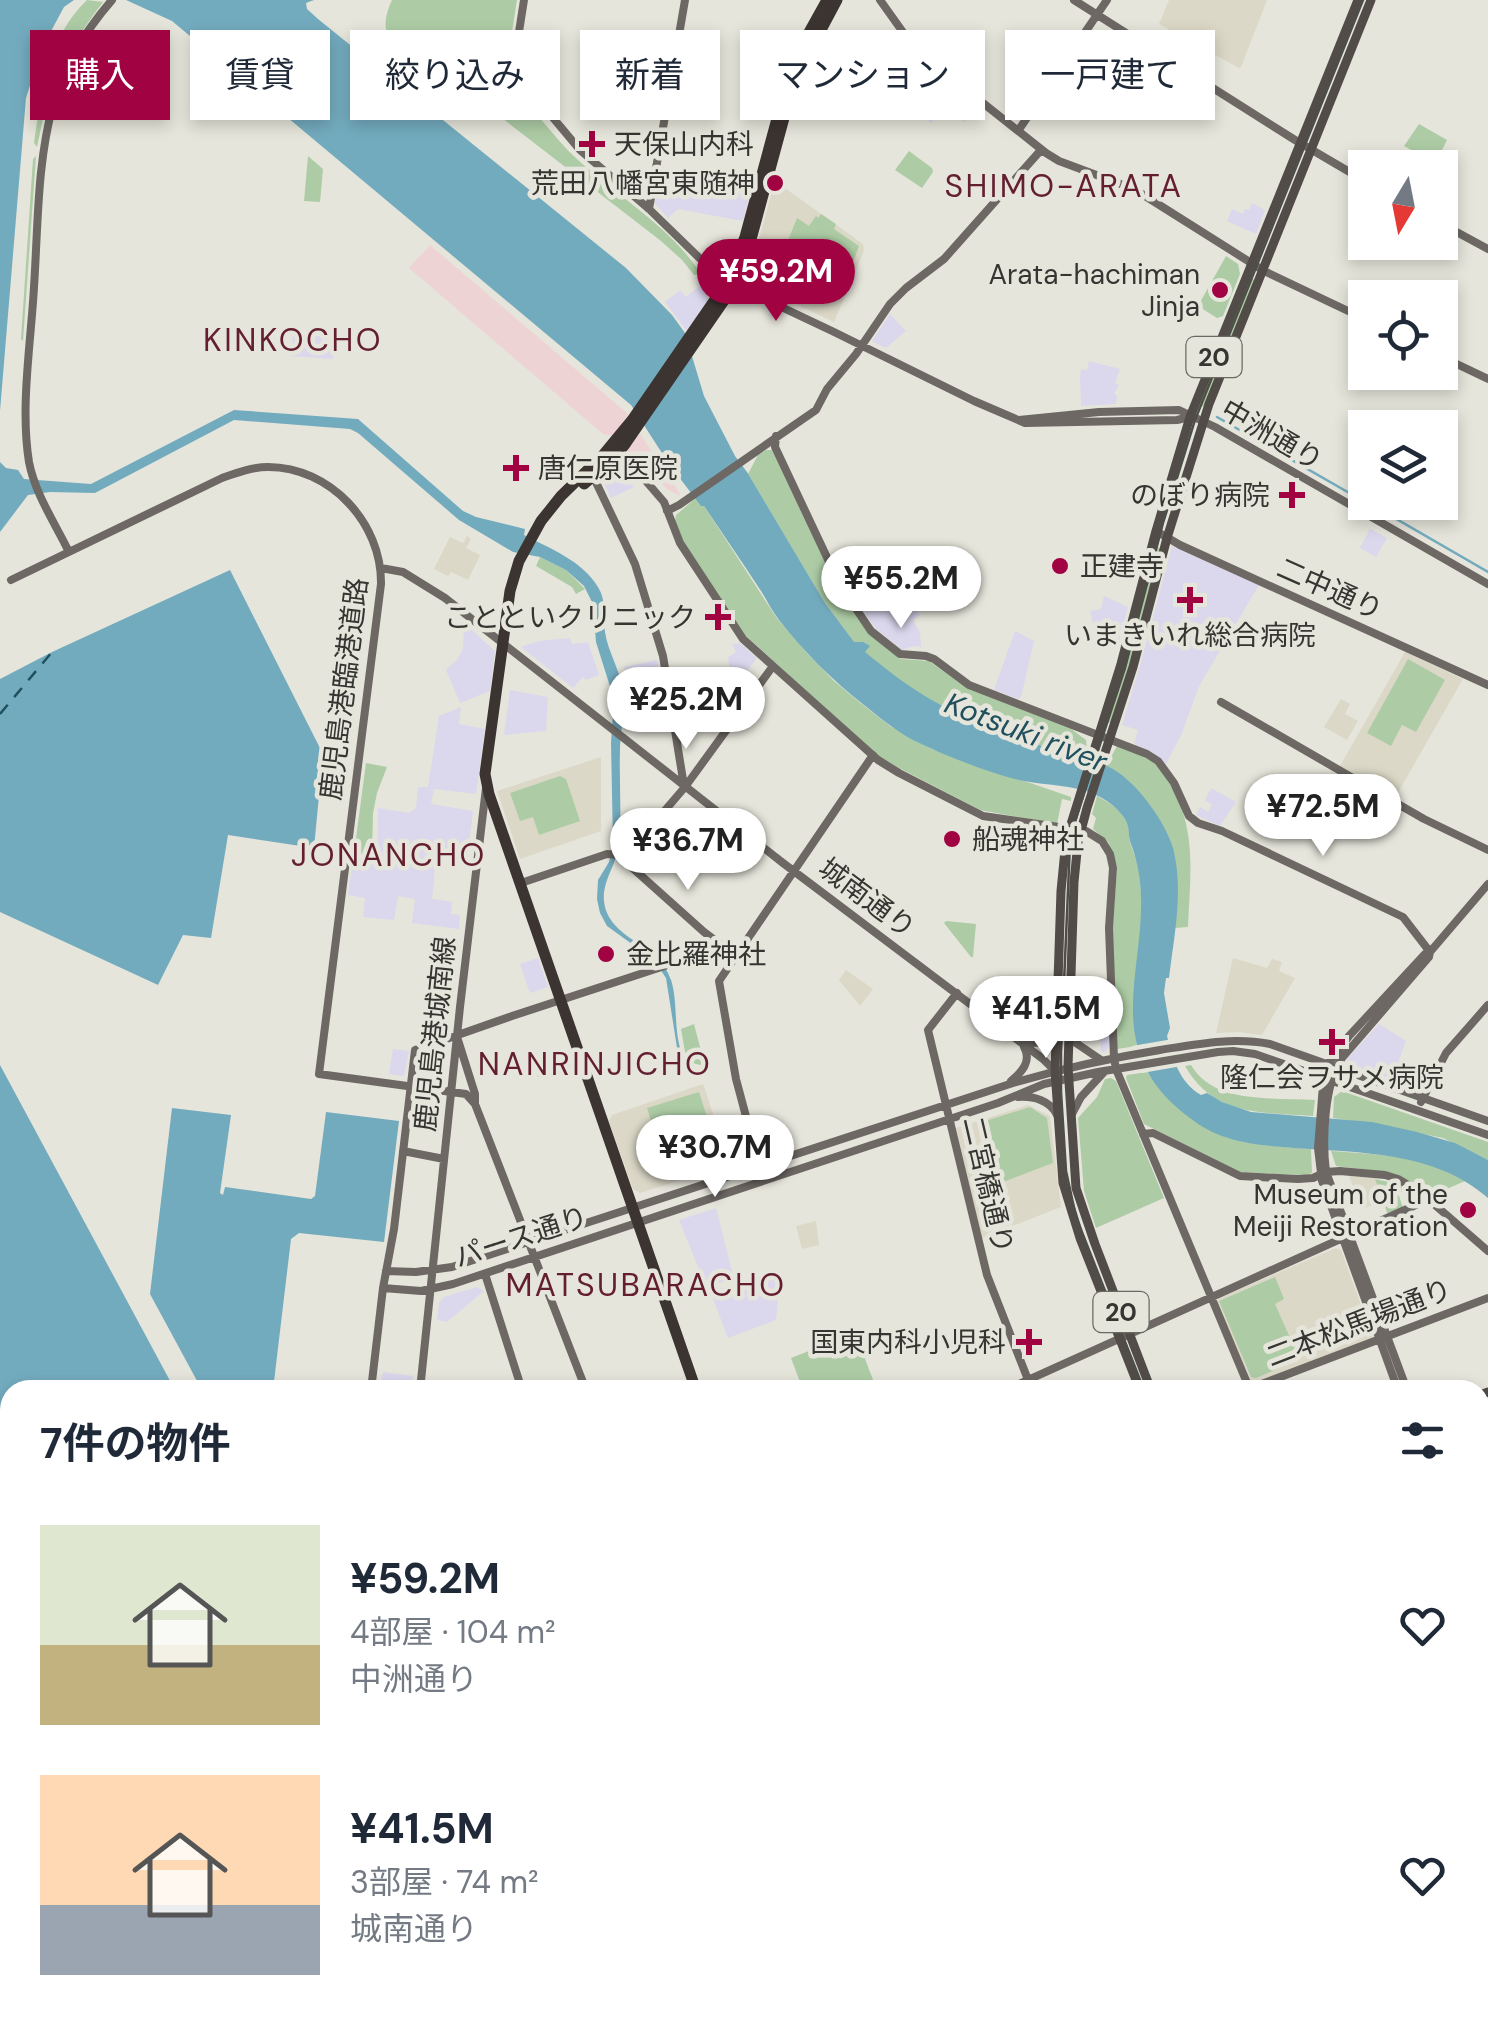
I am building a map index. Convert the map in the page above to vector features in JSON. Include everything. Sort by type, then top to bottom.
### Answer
[{"type":"highway","points":[[731,283],[788,78],[827,0]]},
{"type":"highway","points":[[535,538],[613,452],[731,283],[756,228],[792,88],[837,0]]},
{"type":"highway","points":[[613,452],[561,496],[535,538],[510,591],[507,648],[485,774],[692,1380]]},
{"type":"main road","name":"20","points":[[1137,1380],[1076,1188],[1068,1073],[1074,882],[1081,830],[1097,756],[1097,736],[1190,417],[1358,0]]},
{"type":"main road","name":"20","points":[[1146,1380],[1068,1206],[1063,1184],[1055,1076],[1062,873],[1068,828],[1097,756],[1109,739],[1203,421],[1371,0]]},
{"type":"street","points":[[70,552],[33,475],[26,423],[45,144],[52,107],[70,62],[86,33],[112,0]]},
{"type":"street","name":"中洲通り","points":[[524,0],[513,70],[580,150],[715,274],[1006,416],[1020,420],[1190,417],[1203,421],[1488,584]]},
{"type":"street","points":[[648,209],[685,0]]},
{"type":"street","points":[[880,0],[907,40],[928,60],[1041,150],[1134,190],[1264,270],[1348,312]]},
{"type":"street","points":[[1074,0],[1348,171]]},
{"type":"street","points":[[1018,131],[1106,0]]},
{"type":"street","points":[[667,510],[816,410],[827,389],[890,304],[944,259],[1041,150]]},
{"type":"street","points":[[1458,232],[1488,249]]},
{"type":"street","points":[[1458,365],[1488,379]]},
{"type":"street","points":[[776,436],[774,447],[840,585],[871,631],[900,654],[934,658],[970,684],[1147,754],[1174,783],[1189,816],[1198,823],[1403,918],[1430,952]]},
{"type":"street","points":[[613,452],[664,502],[680,543],[743,639],[872,755],[898,773],[983,816],[1081,830],[1102,841],[1113,868],[1109,928],[1116,1069],[1244,1380]]},
{"type":"street","name":"鹿児島港臨港道路","points":[[12,580],[225,477],[268,467],[312,476],[352,506],[370,532],[382,568],[319,1074],[412,1086]]},
{"type":"street","points":[[593,476],[635,564],[662,656],[684,787]]},
{"type":"street","name":"二中通り","points":[[1156,531],[1488,685]]},
{"type":"street","name":"城南通り","points":[[382,568],[403,572],[445,598],[684,787],[1043,1059],[1055,1076]]},
{"type":"street","points":[[521,883],[614,854],[636,843],[684,787],[773,666]]},
{"type":"street","points":[[1221,702],[1424,819],[1488,850]]},
{"type":"street","points":[[759,1166],[736,1079],[719,981],[872,755]]},
{"type":"street","name":"鹿児島港城南線","points":[[421,1380],[486,784]]},
{"type":"street","points":[[614,854],[736,956]]},
{"type":"street","points":[[1402,1380],[1322,1172],[1328,1079],[1332,1065],[1427,960],[1488,884]]},
{"type":"street","points":[[371,1380],[415,1050],[690,958],[708,936]]},
{"type":"street","name":"二宮橋通り","points":[[957,993],[928,1030],[987,1275],[1028,1380]]},
{"type":"street","points":[[1417,1110],[1446,1052],[1488,1005]]},
{"type":"street","points":[[1070,1030],[1076,1043],[1100,1060]]},
{"type":"street","points":[[1019,1042],[1041,1042],[1056,1032]]},
{"type":"street","points":[[457,1036],[476,1094],[475,1104]]},
{"type":"street","points":[[1068,1073],[1100,1060],[1211,1041],[1241,1040],[1270,1044],[1488,1121]]},
{"type":"street","points":[[1003,1086],[1026,1064],[1026,1050],[1019,1042]]},
{"type":"street","points":[[1068,1073],[1233,1051],[1248,1053],[1488,1135]]},
{"type":"street","points":[[1070,1117],[1105,1070]]},
{"type":"street","name":"パース通り","points":[[386,1271],[432,1272],[452,1267],[1003,1086],[1068,1073]]},
{"type":"street","name":"パース通り","points":[[384,1288],[430,1290],[485,1274],[1014,1097],[1055,1076]]},
{"type":"street","points":[[412,1086],[466,1094],[475,1104],[582,1380]]},
{"type":"street","points":[[1014,1097],[1036,1098],[1054,1108],[1056,1114]]},
{"type":"street","points":[[1143,1134],[1152,1133],[1240,1176],[1298,1179],[1344,1171],[1398,1179],[1488,1251]]},
{"type":"street","points":[[404,1151],[444,1160]]},
{"type":"street","points":[[1331,1185],[1333,1175],[1344,1171]]},
{"type":"street","points":[[1322,1172],[1331,1185],[1346,1237]]},
{"type":"street","points":[[1028,1380],[1429,1200]]},
{"type":"street","points":[[485,1274],[519,1380]]},
{"type":"street","name":"二本松馬場通り","points":[[1274,1380],[1488,1298]]},
{"type":"street","points":[[1384,1338],[1395,1380]]},
{"type":"shaded area","points":[[1169,0],[1267,0],[1239,68],[1215,55],[1215,30],[1170,30],[1159,24]]},
{"type":"shaded area","points":[[662,167],[753,183],[743,221],[678,209],[668,218],[654,203]]},
{"type":"shaded area","points":[[775,181],[863,244],[864,251],[834,322],[748,278]]},
{"type":"shaded area","points":[[1252,203],[1265,210],[1256,234],[1227,221],[1232,209],[1243,214]]},
{"type":"shaded area","points":[[430,245],[628,414],[614,436],[603,434],[409,268]]},
{"type":"shaded area","points":[[701,285],[709,300],[687,331],[665,302],[680,290],[686,297]]},
{"type":"shaded area","points":[[890,314],[906,331],[886,348],[872,341]]},
{"type":"shaded area","points":[[293,334],[335,338],[333,359],[291,356]]},
{"type":"shaded area","points":[[1089,361],[1120,369],[1115,383],[1119,385],[1114,394],[1116,404],[1081,406],[1081,369],[1087,370]]},
{"type":"shaded area","points":[[640,434],[680,496],[628,454],[628,448]]},
{"type":"shaded area","points":[[606,471],[614,471],[634,487],[611,498],[601,477]]},
{"type":"shaded area","points":[[1370,529],[1387,538],[1376,557],[1360,548]]},
{"type":"shaded area","points":[[467,536],[471,539],[466,548],[480,555],[468,580],[434,569],[450,537],[463,543]]},
{"type":"shaded area","points":[[1172,546],[1259,585],[1199,686],[1166,764],[1134,744],[1138,730],[1122,725]]},
{"type":"shaded area","points":[[911,589],[920,615],[913,620],[920,632],[921,647],[902,650],[876,629],[857,603],[873,592],[880,602],[896,592]]},
{"type":"shaded area","points":[[1104,596],[1128,607],[1118,645],[1100,640],[1104,625],[1093,624],[1090,611],[1101,609]]},
{"type":"shaded area","points":[[464,623],[495,651],[490,691],[460,703],[446,670],[463,649]]},
{"type":"shaded area","points":[[1015,631],[1034,641],[1018,699],[994,690]]},
{"type":"shaded area","points":[[570,638],[572,644],[588,642],[599,675],[586,680],[583,677],[573,688],[521,647]]},
{"type":"shaded area","points":[[740,643],[757,658],[739,681],[730,672],[728,657],[736,652],[732,644]]},
{"type":"shaded area","points":[[1405,652],[1463,679],[1395,798],[1340,766]]},
{"type":"shaded area","points":[[657,660],[663,693],[631,699],[624,667]]},
{"type":"shaded area","points":[[510,690],[548,697],[546,731],[504,735]]},
{"type":"shaded area","points":[[1341,699],[1350,704],[1345,714],[1358,721],[1347,740],[1324,727]]},
{"type":"shaded area","points":[[461,707],[459,724],[485,729],[476,794],[434,789],[431,804],[473,811],[468,852],[437,848],[432,899],[452,902],[451,914],[460,915],[459,929],[412,923],[415,899],[398,896],[394,920],[363,917],[365,898],[348,895],[353,859],[377,863],[378,808],[409,813],[416,808],[418,787],[428,787],[439,716]]},
{"type":"shaded area","points":[[601,757],[601,831],[520,859],[497,791]]},
{"type":"shaded area","points":[[1211,788],[1236,802],[1220,826],[1196,815],[1200,807],[1208,812],[1212,805],[1205,800]]},
{"type":"shaded area","points":[[538,958],[548,987],[530,993],[520,964]]},
{"type":"shaded area","points":[[1233,958],[1267,968],[1272,959],[1282,962],[1279,971],[1295,978],[1262,1035],[1216,1033]]},
{"type":"shaded area","points":[[846,970],[873,989],[860,1006],[839,980]]},
{"type":"shaded area","points":[[1107,998],[1109,1047],[1101,1052],[1100,1037],[1083,1038],[1077,1033],[1077,1000]]},
{"type":"shaded area","points":[[1379,1024],[1406,1041],[1397,1082],[1349,1065],[1347,1059]]},
{"type":"shaded area","points":[[393,1049],[409,1051],[404,1076],[389,1074]]},
{"type":"shaded area","points":[[439,1049],[444,1060],[441,1082],[419,1078],[422,1055]]},
{"type":"shaded area","points":[[703,1084],[730,1164],[640,1193],[633,1189],[609,1121],[612,1115]]},
{"type":"shaded area","points":[[1028,1105],[1050,1116],[1061,1207],[982,1238],[956,1128]]},
{"type":"shaded area","points":[[1349,1176],[1375,1178],[1383,1202],[1361,1209]]},
{"type":"shaded area","points":[[716,1208],[734,1279],[709,1285],[705,1284],[679,1220]]},
{"type":"shaded area","points":[[816,1221],[819,1245],[802,1249],[796,1226]]},
{"type":"shaded area","points":[[1336,1248],[1341,1250],[1373,1338],[1266,1380],[1251,1380],[1217,1303],[1219,1298]]},
{"type":"shaded area","points":[[778,1276],[776,1320],[728,1338],[710,1291]]},
{"type":"shaded area","points":[[477,1287],[484,1291],[447,1322],[437,1320],[439,1303],[444,1297]]},
{"type":"shaded area","points":[[383,1372],[413,1376],[412,1380],[382,1380]]},
{"type":"green space","points":[[87,0],[103,2],[84,30],[64,30]]},
{"type":"green space","points":[[392,0],[517,0],[512,30],[386,30]]},
{"type":"green space","points":[[38,120],[43,120],[37,147],[34,143]]},
{"type":"green space","points":[[504,120],[542,120],[593,174],[673,239],[698,274],[694,275],[661,241]]},
{"type":"green space","points":[[1419,124],[1447,140],[1442,150],[1411,150],[1404,146]]},
{"type":"green space","points":[[909,151],[932,168],[922,188],[895,170]]},
{"type":"green space","points":[[36,156],[23,341],[33,159]]},
{"type":"green space","points":[[308,156],[323,169],[320,202],[304,201]]},
{"type":"green space","points":[[821,214],[836,224],[834,229],[859,246],[843,289],[781,258],[797,218],[809,226]]},
{"type":"green space","name":"Arata-hachiman Jinja","points":[[1226,256],[1238,264],[1240,274],[1223,316],[1217,318],[1198,306]]},
{"type":"green space","points":[[1250,278],[1255,280],[1204,407],[1199,405]]},
{"type":"green space","points":[[772,450],[838,589],[869,634],[901,659],[929,661],[969,689],[1070,728],[1086,740],[1085,757],[1022,741],[959,716],[892,675],[864,652],[869,646],[865,642],[854,643],[825,603],[748,474],[758,455]]},
{"type":"green space","points":[[696,498],[776,617],[834,681],[890,726],[932,749],[1071,797],[1071,801],[1062,799],[1057,824],[980,810],[882,759],[745,635],[684,543],[675,521],[676,515]]},
{"type":"green space","points":[[1155,547],[1160,548],[1136,642],[1111,723],[1106,722]]},
{"type":"green space","points":[[540,557],[566,570],[585,589],[576,594],[572,587],[536,566]]},
{"type":"green space","points":[[1408,659],[1445,680],[1416,732],[1402,725],[1391,746],[1367,733]]},
{"type":"green space","points":[[1117,746],[1155,764],[1178,798],[1190,852],[1188,927],[1175,928],[1176,874],[1163,827],[1134,787],[1106,766]]},
{"type":"green space","points":[[366,763],[387,767],[373,813],[372,855],[354,853]]},
{"type":"green space","points":[[560,776],[566,779],[580,821],[539,835],[533,817],[520,821],[510,793]]},
{"type":"green space","points":[[1097,796],[1126,820],[1141,891],[1137,1046],[1117,1049],[1112,938],[1117,867],[1108,842],[1093,829]]},
{"type":"green space","points":[[1320,800],[1348,816],[1339,831],[1313,816]]},
{"type":"green space","points":[[944,923],[976,924],[973,957]]},
{"type":"green space","points":[[694,1024],[705,1066],[692,1063],[685,1052],[681,1029]]},
{"type":"green space","points":[[571,1055],[574,1065],[538,1077],[535,1067]]},
{"type":"green space","points":[[1191,1065],[1201,1078],[1230,1093],[1315,1100],[1313,1116],[1258,1112],[1225,1103],[1197,1083],[1185,1066]]},
{"type":"green space","points":[[1147,1072],[1183,1112],[1218,1134],[1259,1144],[1311,1149],[1312,1173],[1240,1172],[1144,1124],[1126,1078]]},
{"type":"green space","points":[[1105,1079],[1116,1081],[1164,1198],[1096,1228],[1084,1191],[1078,1118],[1097,1097]]},
{"type":"green space","points":[[1342,1091],[1488,1142],[1488,1160],[1443,1138],[1333,1118],[1334,1097]]},
{"type":"green space","points":[[699,1092],[713,1136],[661,1152],[647,1108]]},
{"type":"green space","points":[[1030,1107],[1047,1118],[1053,1163],[1003,1182],[998,1180],[979,1123]]},
{"type":"green space","points":[[1331,1151],[1417,1161],[1465,1181],[1431,1196],[1397,1176],[1336,1166]]},
{"type":"green space","points":[[1375,1179],[1409,1189],[1398,1193],[1403,1208],[1388,1215]]},
{"type":"green space","points":[[1275,1277],[1284,1299],[1275,1304],[1295,1349],[1287,1353],[1291,1363],[1251,1377],[1219,1301]]},
{"type":"green space","points":[[855,1333],[873,1380],[799,1380],[791,1358]]},
{"type":"water","points":[[0,0],[74,0],[64,7],[52,30],[30,30],[30,86],[0,411]]},
{"type":"water","points":[[126,0],[314,0],[306,3],[307,9],[350,45],[350,120],[443,120],[626,268],[685,333],[704,396],[735,456],[825,603],[854,642],[870,646],[865,652],[944,707],[1007,734],[1113,769],[1131,783],[1157,815],[1173,848],[1178,880],[1169,978],[1164,993],[1170,1028],[1167,1036],[1187,1084],[1201,1095],[1207,1093],[1251,1112],[1372,1122],[1455,1143],[1488,1160],[1488,1198],[1467,1183],[1421,1163],[1371,1154],[1242,1142],[1194,1121],[1160,1090],[1141,1058],[1134,1024],[1140,881],[1123,816],[1101,797],[1088,792],[1007,777],[913,740],[819,665],[779,620],[631,405],[290,120],[330,120],[330,30],[190,30],[190,36],[172,21]]},
{"type":"water","points":[[234,410],[358,419],[463,511],[525,529],[524,535],[574,562],[598,587],[604,604],[607,639],[624,697],[619,843],[604,901],[615,925],[665,968],[674,991],[680,1048],[691,1071],[678,1054],[666,978],[654,960],[607,926],[600,913],[598,880],[609,862],[613,844],[614,699],[596,642],[593,604],[584,586],[566,570],[540,557],[513,552],[459,520],[350,429],[234,420],[95,493],[28,495],[0,532],[0,462],[6,468],[18,470],[24,479],[91,484]]},
{"type":"water","points":[[230,570],[323,754],[314,848],[228,835],[211,938],[183,935],[158,985],[0,912],[0,679]]},
{"type":"water","points":[[0,1065],[170,1380],[0,1380]]},
{"type":"water","points":[[172,1108],[231,1115],[220,1193],[223,1195],[225,1187],[311,1199],[315,1196],[326,1112],[399,1121],[384,1242],[299,1233],[291,1239],[274,1380],[197,1380],[150,1294]]},
{"type":"pier","points":[[1173,1039],[1182,1066],[1142,1073],[1132,1046]]},
{"type":"waterway","points":[[1217,417],[1348,492]]},
{"type":"waterway","points":[[1398,520],[1488,572]]},
{"type":"ferry route","points":[[0,714],[52,652]]},
{"type":"tram line","points":[[1140,1380],[1076,1217],[1066,1171],[1061,1052],[1070,844],[1195,420],[1363,0]]},
{"type":"place","name":"天保山内科","points":[[592,144]]},
{"type":"place","name":"荒田八幡宮東随神","points":[[775,183]]},
{"type":"place","name":"Arata-hachiman Jinja","points":[[1220,290]]},
{"type":"place","name":"唐仁原医院","points":[[516,468]]},
{"type":"place","name":"のぼり病院","points":[[1292,495]]},
{"type":"place","name":"正建寺","points":[[1060,566]]},
{"type":"place","name":"いまきいれ総合病院","points":[[1190,600]]},
{"type":"place","name":"ことといクリニック","points":[[718,617]]},
{"type":"place","name":"船魂神社","points":[[952,839]]},
{"type":"place","name":"金比羅神社","points":[[606,954]]},
{"type":"place","name":"隆仁会ヲサメ病院","points":[[1332,1042]]},
{"type":"place","name":"Museum of the Meiji Restoration","points":[[1468,1210]]},
{"type":"place","name":"国東内科小児科","points":[[1029,1342]]},
{"type":"district","name":"SHIMO-ARATA","points":[[1064,186]]},
{"type":"district","name":"KINKOCHO","points":[[293,340]]},
{"type":"district","name":"JONANCHO","points":[[389,855]]},
{"type":"district","name":"NANRINJICHO","points":[[595,1064]]},
{"type":"district","name":"MATSUBARACHO","points":[[646,1285]]},
{"type":"water label","name":"Kotsuki river","points":[[1026,732]]}]
